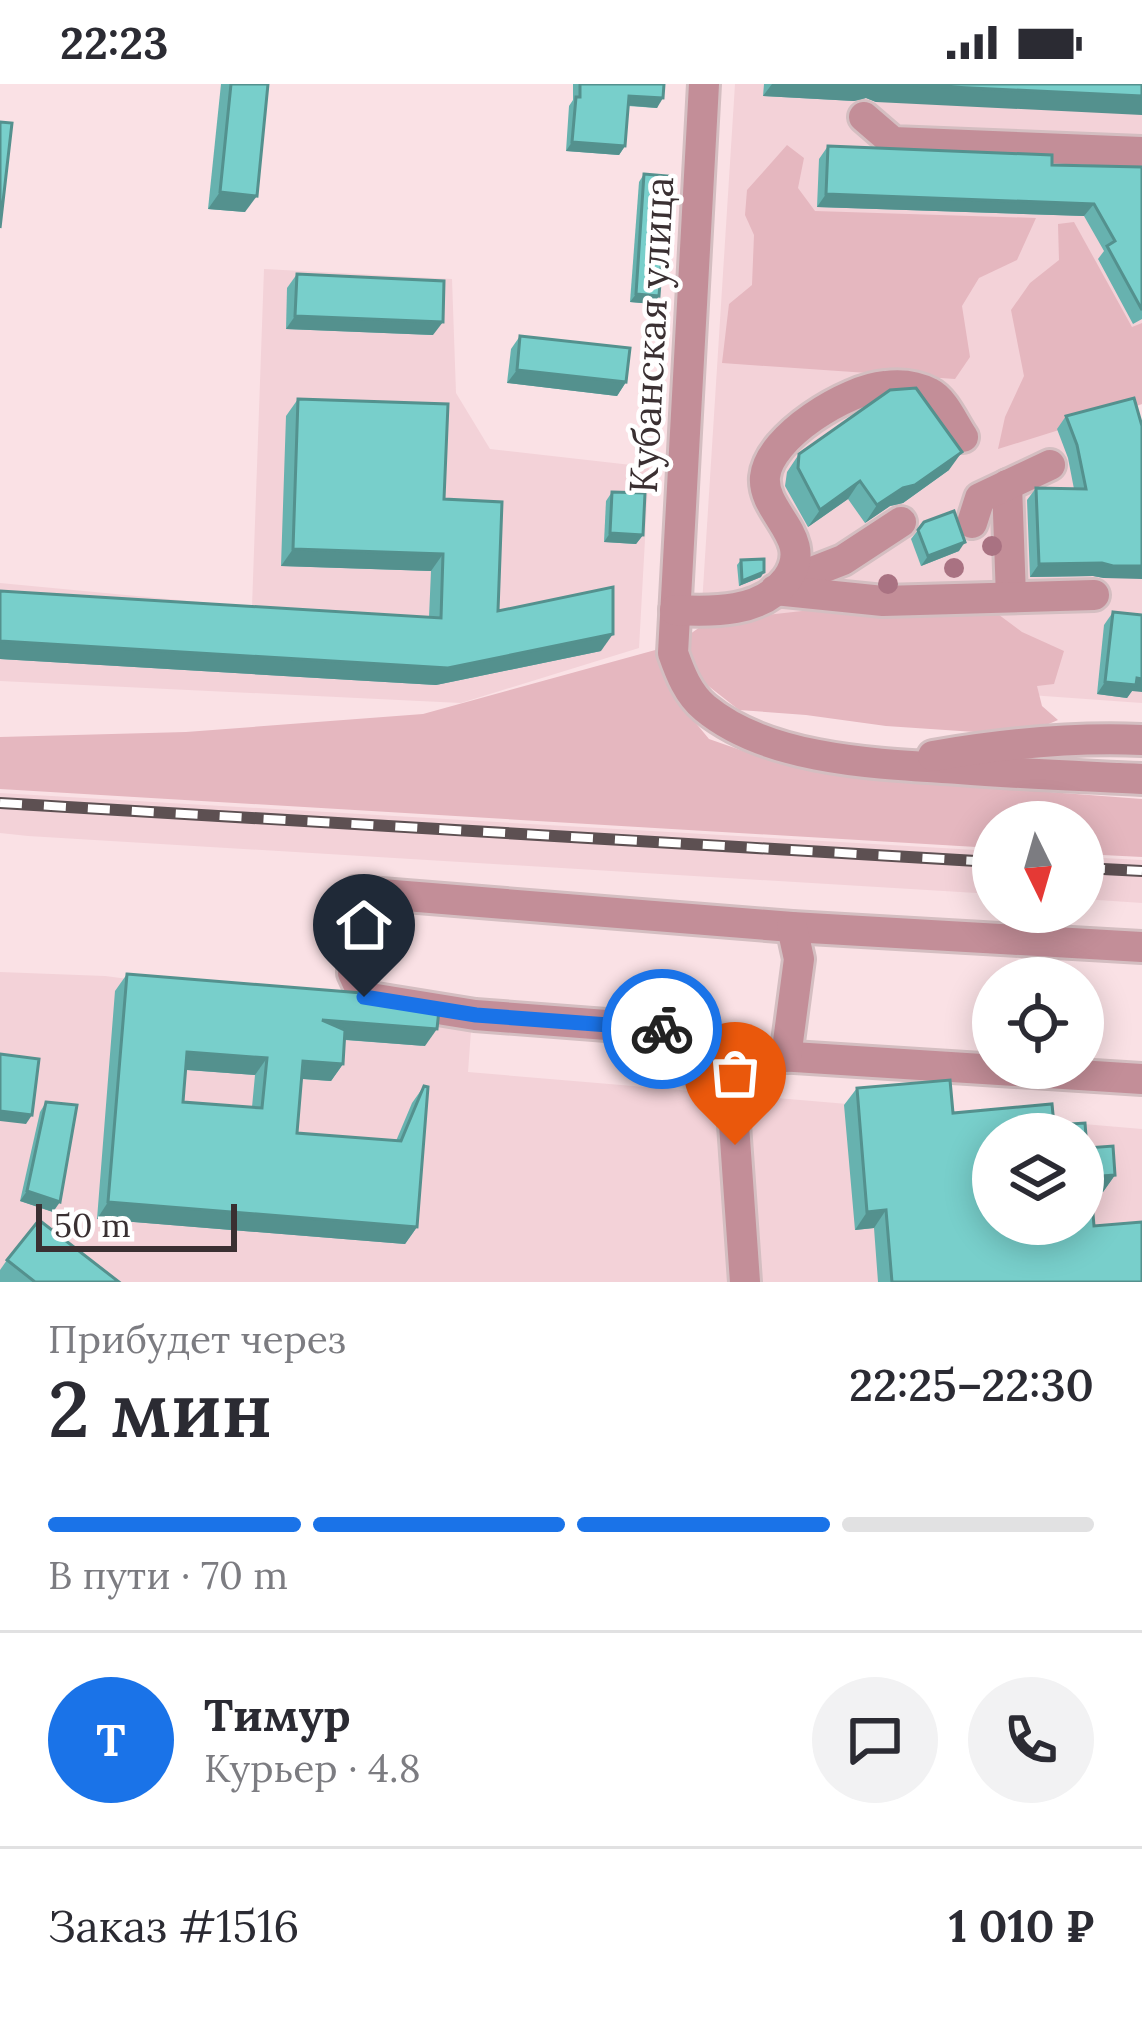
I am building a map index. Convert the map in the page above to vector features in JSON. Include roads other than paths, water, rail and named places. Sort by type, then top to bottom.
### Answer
[{"type":"street","name":"Кубанская улица","points":[[704,84],[673,653],[681,678],[701,705],[731,726],[790,748],[884,764],[1142,779]]},
{"type":"street","points":[[864,117],[893,142],[1142,152]]},
{"type":"street","points":[[780,586],[793,567],[795,550],[790,529],[768,495],[765,476],[774,454],[798,428],[852,395],[883,386],[910,386],[936,395],[963,437]]},
{"type":"street","points":[[972,523],[980,498],[1051,465]]},
{"type":"street","points":[[1007,485],[1011,597]]},
{"type":"street","points":[[675,610],[741,608],[843,560],[902,522]]},
{"type":"street","points":[[780,586],[883,601],[1094,595]]},
{"type":"street","points":[[884,764],[979,748],[1142,740]]},
{"type":"street","points":[[1142,947],[792,927],[356,892],[353,973],[364,997],[476,1015],[672,1030],[696,1044],[729,1053],[1142,1079]]},
{"type":"street","points":[[786,1057],[799,959],[792,927]]},
{"type":"street","points":[[729,1053],[745,1282]]},
{"type":"railway","points":[[0,803],[972,861]]},
{"type":"railway","points":[[1104,869],[1142,871]]}]
